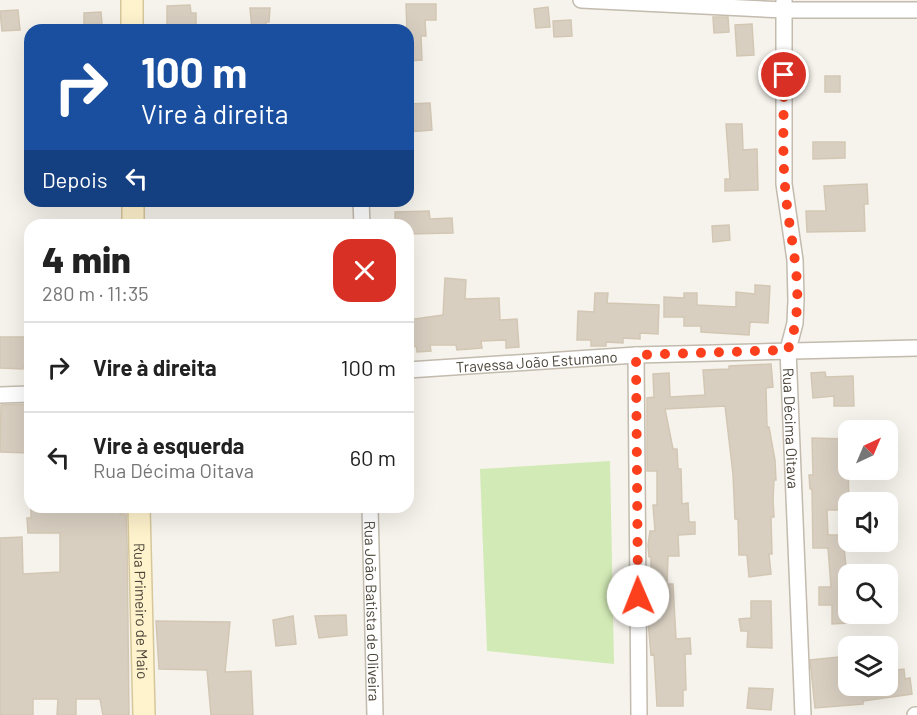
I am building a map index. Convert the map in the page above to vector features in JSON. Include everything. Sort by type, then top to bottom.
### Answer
[{"type":"street","points":[[132,0],[132,24]]},
{"type":"street","points":[[581,0],[917,10]]},
{"type":"street","name":"Rua Décima Oitava","points":[[784,5],[784,184],[795,260],[796,300],[795,323],[788,350],[803,715]]},
{"type":"street","name":"Travessa João Estumano","points":[[414,370],[636,355],[917,348]]},
{"type":"street","points":[[636,355],[639,715]]},
{"type":"street","points":[[0,395],[24,394]]},
{"type":"street","name":"Rua Primeiro de Maio","points":[[139,513],[144,715]]},
{"type":"street","name":"Rua João Batista de Oliveira","points":[[370,513],[375,715]]},
{"type":"green space","points":[[610,461],[614,664],[487,651],[480,469]]},
{"type":"building","points":[[406,4],[436,4],[436,20],[425,20],[426,36],[421,36],[422,60],[414,61],[414,24],[407,24]]},
{"type":"building","points":[[190,5],[191,13],[196,13],[196,24],[167,24],[167,6]]},
{"type":"building","points":[[548,7],[550,27],[536,28],[534,9]]},
{"type":"building","points":[[250,8],[270,8],[269,22],[251,24]]},
{"type":"building","points":[[18,10],[20,30],[2,31],[0,11]]},
{"type":"building","points":[[101,12],[102,24],[84,24],[84,13]]},
{"type":"building","points":[[713,17],[728,17],[729,32],[714,33]]},
{"type":"building","points":[[571,20],[572,36],[554,37],[553,21]]},
{"type":"building","points":[[752,24],[754,55],[737,56],[735,25]]},
{"type":"building","points":[[825,76],[840,76],[840,92],[825,92]]},
{"type":"building","points":[[430,103],[432,130],[414,132],[414,104]]},
{"type":"building","points":[[726,124],[742,124],[743,150],[757,149],[758,190],[725,191],[725,179],[730,179]]},
{"type":"building","points":[[813,142],[845,142],[845,158],[813,159]]},
{"type":"building","points":[[867,184],[868,204],[864,204],[865,231],[807,232],[806,211],[826,211],[824,186]]},
{"type":"building","points":[[429,211],[430,219],[452,218],[453,233],[414,234],[414,219],[395,219],[395,212]]},
{"type":"building","points":[[729,225],[730,240],[713,242],[712,226]]},
{"type":"building","points":[[445,278],[466,280],[465,299],[499,298],[500,320],[517,319],[519,347],[506,348],[506,340],[481,341],[482,348],[457,350],[456,345],[430,345],[431,351],[417,352],[416,346],[414,346],[414,319],[443,315]]},
{"type":"building","points":[[755,285],[770,286],[768,323],[750,322],[749,335],[701,332],[701,326],[684,326],[684,317],[664,317],[664,297],[684,298],[684,293],[697,293],[697,305],[736,307],[736,292],[755,294]]},
{"type":"building","points":[[595,293],[608,293],[607,303],[659,305],[658,334],[640,333],[640,339],[623,338],[623,343],[606,342],[606,346],[591,346],[591,340],[577,340],[578,311],[594,312]]},
{"type":"building","points":[[0,337],[24,337],[23,369],[0,368]]},
{"type":"building","points":[[771,364],[773,387],[766,388],[767,427],[769,427],[775,460],[776,480],[774,480],[774,517],[771,517],[772,554],[769,554],[771,574],[749,577],[747,555],[739,555],[738,519],[735,519],[733,474],[725,406],[665,409],[673,449],[677,449],[678,469],[681,469],[682,504],[688,503],[689,522],[695,522],[695,534],[678,535],[679,556],[668,556],[667,584],[673,584],[676,639],[690,638],[691,654],[685,654],[686,690],[683,690],[683,706],[657,706],[654,654],[651,655],[648,621],[658,621],[655,576],[651,576],[651,557],[649,557],[648,545],[650,531],[655,531],[653,505],[657,505],[657,471],[647,471],[647,398],[654,397],[653,374],[669,373],[670,397],[705,395],[703,370]]},
{"type":"building","points":[[825,372],[826,377],[853,376],[854,406],[834,406],[834,396],[813,398],[811,373]]},
{"type":"building","points":[[24,404],[24,453],[0,452],[1,405]]},
{"type":"building","points":[[812,438],[838,439],[838,480],[848,480],[849,492],[838,492],[838,510],[827,510],[828,535],[838,535],[838,552],[844,552],[846,564],[838,564],[838,624],[832,624],[832,605],[819,605],[819,587],[831,587],[828,548],[813,548],[812,489],[810,489],[809,475],[813,475]]},
{"type":"building","points":[[31,513],[126,514],[129,715],[103,715],[100,699],[76,699],[76,715],[57,715],[58,699],[33,699],[33,715],[0,715],[0,538],[22,537],[23,574],[60,572],[60,533],[28,533],[27,518],[31,518]]},
{"type":"building","points":[[751,601],[771,601],[772,648],[747,647],[748,631],[741,631],[739,619],[751,618]]},
{"type":"building","points":[[346,615],[347,635],[319,638],[315,616]]},
{"type":"building","points":[[293,616],[296,644],[276,646],[273,620]]},
{"type":"building","points":[[156,621],[230,622],[225,672],[251,671],[253,715],[211,715],[207,670],[159,669]]},
{"type":"building","points":[[838,657],[838,696],[898,696],[863,701],[863,704],[815,708],[810,660]]},
{"type":"building","points":[[904,669],[905,679],[910,678],[912,694],[898,696],[898,670]]},
{"type":"building","points":[[749,688],[773,689],[771,710],[747,708]]},
{"type":"route","points":[[638,596],[636,355],[788,350],[792,337],[796,300],[795,260],[784,184],[784,75]]}]
